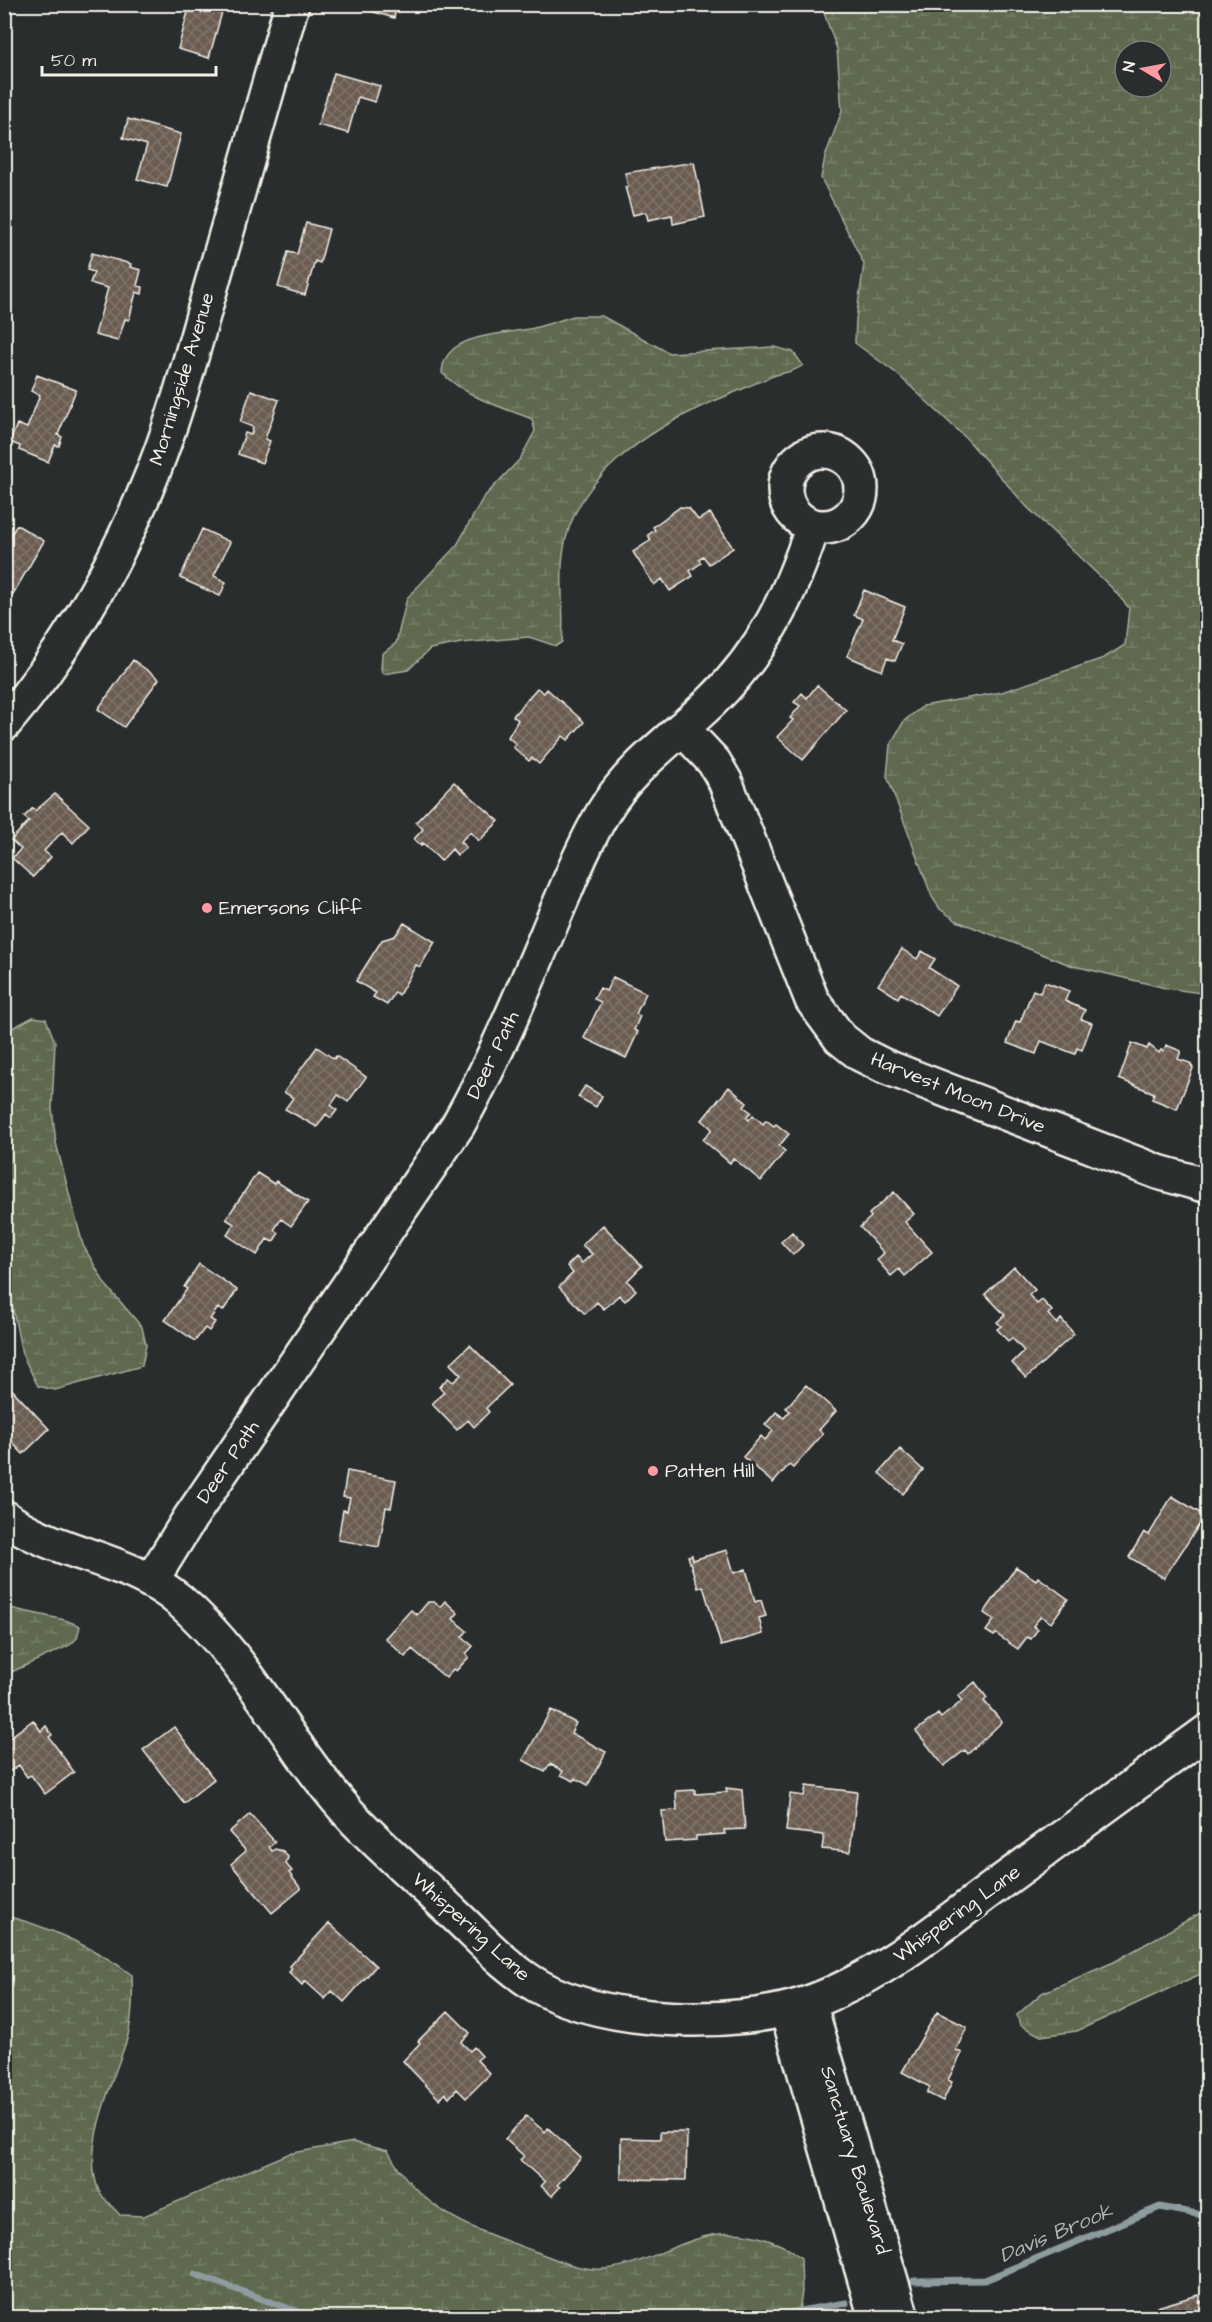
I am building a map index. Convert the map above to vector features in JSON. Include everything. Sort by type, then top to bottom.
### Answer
[{"type":"street","name":"Morningside Avenue","points":[[4,724],[41,677],[96,592],[119,550],[155,468],[190,359],[292,4]]},
{"type":"street","name":"Deer Path","points":[[151,1581],[190,1518],[458,1125],[493,1061],[571,879],[604,810],[645,760],[735,679],[755,654],[786,601],[813,526]]},
{"type":"street","name":"Harvest Moon Drive","points":[[682,728],[714,762],[725,781],[812,1000],[840,1038],[860,1054],[884,1066],[1158,1172],[1208,1186]]},
{"type":"street","name":"Whispering Lane","points":[[4,1517],[38,1536],[151,1581],[176,1598],[224,1647],[316,1776],[358,1823],[507,1963],[537,1986],[600,2011],[637,2016],[714,2017],[798,2006],[868,1975],[900,1957],[1208,1731]]},
{"type":"street","name":"Sanctuary Boulevard","points":[[798,2006],[876,2318]]},
{"type":"street","name":"Sanctuary Boulevard","points":[[798,2006],[902,2318]]},
{"type":"green space","points":[[806,5],[1207,5],[1207,994],[1166,988],[1070,965],[957,921],[940,909],[932,897],[887,776],[890,745],[904,721],[923,706],[1002,692],[1104,658],[1125,645],[1129,608],[1112,588],[1027,507],[966,438],[896,373],[855,343],[864,264],[821,178],[825,157],[842,111],[837,49],[823,10]]},
{"type":"green space","points":[[574,316],[602,316],[669,353],[774,347],[793,352],[803,365],[796,370],[773,376],[714,401],[665,426],[640,442],[598,480],[581,502],[569,527],[563,554],[562,642],[556,646],[529,637],[461,643],[430,649],[408,670],[384,674],[381,670],[382,654],[396,643],[407,598],[457,545],[483,498],[520,459],[535,431],[532,419],[484,400],[451,381],[442,373],[445,360],[452,350],[475,338],[535,328]]},
{"type":"green space","points":[[33,1017],[46,1019],[55,1042],[52,1108],[56,1143],[83,1245],[105,1284],[142,1327],[146,1345],[142,1366],[55,1390],[38,1386],[22,1354],[5,1270],[5,1032]]},
{"type":"green space","points":[[5,1607],[65,1620],[80,1626],[77,1638],[70,1645],[5,1675]]},
{"type":"green space","points":[[1207,1909],[1207,1971],[1077,2031],[1041,2036],[1020,2025],[1017,2015],[1042,1993],[1114,1962]]},
{"type":"green space","points":[[5,1916],[37,1925],[71,1939],[132,1975],[129,2031],[101,2114],[94,2155],[94,2174],[99,2191],[120,2215],[144,2216],[288,2154],[353,2142],[388,2151],[401,2172],[416,2189],[432,2204],[451,2216],[490,2235],[577,2266],[604,2269],[625,2265],[682,2244],[721,2234],[742,2234],[765,2239],[788,2249],[801,2258],[802,2292],[798,2317],[5,2317]]},
{"type":"building","points":[[190,4],[224,5],[209,58],[178,49]]},
{"type":"building","points":[[365,4],[397,4],[394,18],[364,9]]},
{"type":"building","points":[[334,73],[380,86],[375,102],[358,97],[348,133],[318,125]]},
{"type":"building","points":[[128,119],[181,134],[167,187],[137,179],[147,145],[123,138]]},
{"type":"building","points":[[694,162],[705,217],[673,224],[672,215],[648,220],[646,212],[633,215],[625,187],[628,187],[625,173]]},
{"type":"building","points":[[306,223],[329,229],[320,263],[315,261],[305,295],[278,287],[288,252],[297,254]]},
{"type":"building","points":[[92,253],[131,264],[130,267],[141,270],[137,286],[143,287],[142,294],[136,292],[129,320],[125,319],[118,341],[95,335],[108,288],[90,283],[94,272],[87,270]]},
{"type":"building","points":[[37,375],[76,390],[58,435],[62,437],[59,446],[55,445],[48,462],[19,450],[20,446],[10,442],[17,424],[27,428],[40,395],[31,391]]},
{"type":"building","points":[[251,390],[279,400],[265,439],[270,441],[262,463],[238,454],[245,433],[251,435],[253,427],[240,422]]},
{"type":"building","points":[[680,507],[689,508],[698,520],[710,513],[733,548],[709,564],[703,556],[699,559],[701,563],[690,571],[693,576],[670,591],[662,579],[654,585],[633,552],[651,540],[648,535],[655,530],[653,527]]},
{"type":"building","points":[[17,525],[44,541],[13,594],[4,588],[4,537],[8,539]]},
{"type":"building","points":[[202,529],[230,542],[214,576],[226,582],[220,596],[180,578]]},
{"type":"building","points":[[864,590],[905,607],[892,640],[902,644],[895,661],[887,658],[882,671],[847,656],[863,619],[854,615]]},
{"type":"building","points":[[133,660],[159,679],[124,727],[98,709]]},
{"type":"building","points":[[817,685],[846,710],[803,760],[777,737],[793,720],[790,718],[800,706],[794,702],[802,693],[807,698]]},
{"type":"building","points":[[537,688],[544,693],[547,689],[584,722],[568,740],[563,736],[539,764],[532,758],[529,761],[513,747],[516,744],[508,737],[518,720],[513,716]]},
{"type":"building","points":[[454,782],[499,821],[479,841],[470,832],[460,842],[466,847],[457,855],[452,849],[441,861],[423,843],[421,846],[414,839],[423,829],[416,822]]},
{"type":"building","points":[[55,794],[89,825],[73,843],[62,832],[44,851],[51,857],[33,877],[12,858],[21,849],[11,840],[29,821],[24,817],[33,808],[35,811]]},
{"type":"building","points":[[404,923],[435,942],[420,967],[416,965],[399,995],[395,992],[387,1005],[373,997],[376,993],[356,981],[382,940],[395,936]]},
{"type":"building","points":[[902,949],[917,959],[922,951],[935,959],[929,968],[957,986],[937,1016],[901,993],[898,998],[878,985]]},
{"type":"building","points":[[613,977],[646,993],[636,1014],[640,1016],[634,1030],[638,1032],[626,1058],[584,1038],[601,1002],[594,999],[600,988],[606,991]]},
{"type":"building","points":[[1045,982],[1069,991],[1065,1001],[1085,1010],[1081,1019],[1092,1023],[1082,1050],[1077,1048],[1075,1054],[1041,1041],[1036,1054],[1007,1043],[1016,1021],[1020,1022],[1033,990],[1040,993]]},
{"type":"building","points":[[1132,1043],[1147,1049],[1149,1045],[1159,1053],[1161,1050],[1164,1051],[1166,1045],[1181,1051],[1178,1059],[1190,1063],[1193,1068],[1177,1109],[1152,1099],[1154,1093],[1119,1079]]},
{"type":"building","points":[[317,1047],[334,1059],[336,1056],[366,1077],[348,1102],[338,1095],[331,1105],[337,1110],[331,1118],[326,1114],[317,1127],[285,1109],[293,1098],[284,1092]]},
{"type":"building","points":[[585,1086],[602,1096],[596,1107],[578,1097]]},
{"type":"building","points":[[729,1087],[747,1103],[744,1107],[751,1112],[746,1117],[749,1120],[753,1115],[763,1124],[766,1120],[789,1134],[779,1146],[785,1151],[761,1181],[733,1158],[730,1163],[703,1140],[712,1129],[702,1120]]},
{"type":"building","points":[[257,1173],[274,1184],[276,1181],[308,1202],[291,1226],[281,1219],[274,1230],[279,1233],[273,1242],[267,1239],[257,1255],[227,1235],[234,1224],[226,1219]]},
{"type":"building","points":[[894,1192],[914,1214],[905,1222],[932,1252],[905,1276],[899,1269],[891,1276],[877,1260],[884,1253],[860,1227],[871,1217],[869,1214]]},
{"type":"building","points":[[603,1225],[642,1266],[627,1281],[636,1290],[625,1301],[619,1295],[604,1309],[597,1302],[585,1314],[559,1287],[573,1273],[567,1266],[576,1257],[582,1263],[592,1254],[582,1245]]},
{"type":"building","points":[[792,1232],[803,1245],[793,1255],[781,1242]]},
{"type":"building","points":[[199,1264],[237,1290],[223,1311],[218,1308],[210,1319],[215,1322],[209,1331],[205,1328],[195,1341],[165,1320],[187,1289],[184,1287]]},
{"type":"building","points":[[1014,1267],[1035,1290],[1029,1295],[1037,1304],[1042,1300],[1052,1311],[1048,1314],[1057,1324],[1061,1319],[1074,1334],[1026,1378],[1012,1363],[1024,1351],[1012,1338],[1008,1341],[997,1329],[1001,1326],[997,1322],[1005,1315],[985,1294]]},
{"type":"building","points":[[470,1345],[510,1385],[486,1408],[489,1412],[474,1427],[468,1420],[457,1430],[432,1404],[444,1392],[439,1387],[448,1378],[453,1382],[461,1375],[450,1364]]},
{"type":"building","points":[[5,1382],[49,1429],[23,1454],[4,1434]]},
{"type":"building","points":[[806,1385],[836,1411],[819,1430],[823,1434],[793,1468],[789,1465],[773,1483],[743,1457],[761,1436],[765,1440],[773,1431],[765,1425],[776,1412],[784,1418],[790,1411],[786,1408]]},
{"type":"building","points":[[900,1449],[923,1470],[903,1494],[879,1473]]},
{"type":"building","points":[[347,1471],[396,1480],[391,1508],[386,1507],[379,1547],[338,1540],[343,1510],[347,1511],[350,1498],[343,1497]]},
{"type":"building","points":[[1172,1496],[1205,1516],[1164,1578],[1129,1557],[1144,1532],[1149,1535]]},
{"type":"building","points":[[727,1550],[734,1573],[746,1569],[755,1602],[761,1600],[766,1616],[759,1618],[763,1634],[721,1646],[703,1586],[698,1588],[688,1556],[692,1555],[693,1560]]},
{"type":"building","points":[[1016,1567],[1036,1580],[1038,1577],[1068,1599],[1051,1623],[1041,1616],[1033,1626],[1038,1629],[1031,1639],[1027,1637],[1018,1649],[996,1634],[994,1636],[986,1631],[994,1620],[984,1613]]},
{"type":"building","points":[[445,1601],[458,1613],[453,1619],[467,1631],[462,1637],[473,1646],[466,1654],[469,1657],[456,1671],[453,1669],[446,1678],[412,1649],[405,1657],[385,1638],[411,1610],[417,1615],[428,1602],[434,1602],[440,1607]]},
{"type":"building","points":[[975,1682],[987,1698],[984,1701],[1002,1722],[968,1754],[965,1750],[944,1766],[916,1731],[938,1714],[941,1718],[962,1701],[958,1696]]},
{"type":"building","points":[[551,1710],[576,1723],[571,1733],[606,1752],[588,1785],[575,1778],[574,1781],[561,1775],[563,1771],[550,1764],[545,1772],[523,1760]]},
{"type":"building","points":[[33,1720],[41,1731],[46,1726],[52,1735],[49,1737],[74,1772],[45,1794],[31,1775],[27,1777],[19,1765],[9,1772],[4,1765],[4,1752],[10,1748],[5,1741]]},
{"type":"building","points":[[174,1727],[214,1779],[184,1803],[143,1750]]},
{"type":"building","points":[[806,1786],[857,1792],[850,1852],[822,1849],[824,1835],[786,1831],[790,1794],[804,1796]]},
{"type":"building","points":[[726,1788],[742,1790],[745,1829],[724,1830],[725,1834],[696,1836],[696,1840],[665,1842],[662,1811],[677,1810],[676,1791],[695,1790],[695,1794],[727,1792]]},
{"type":"building","points":[[250,1814],[275,1842],[269,1847],[272,1851],[275,1849],[283,1851],[288,1857],[286,1864],[292,1871],[289,1873],[301,1889],[272,1913],[231,1864],[246,1851],[229,1832]]},
{"type":"building","points":[[329,1923],[376,1966],[344,2002],[332,1991],[325,1999],[305,1981],[302,1985],[289,1972],[292,1969],[290,1966]]},
{"type":"building","points":[[448,2011],[470,2033],[461,2042],[470,2051],[474,2047],[482,2056],[477,2060],[490,2074],[466,2098],[457,2089],[449,2098],[445,2093],[439,2099],[403,2061],[420,2043],[418,2041]]},
{"type":"building","points":[[937,2012],[967,2027],[956,2050],[962,2053],[948,2080],[952,2082],[943,2101],[927,2093],[930,2087],[902,2072]]},
{"type":"building","points":[[526,2116],[545,2132],[548,2128],[581,2158],[557,2185],[560,2187],[552,2196],[541,2186],[545,2182],[520,2160],[524,2156],[505,2139]]},
{"type":"building","points":[[660,2132],[687,2132],[686,2180],[621,2179],[621,2138],[660,2139]]},
{"type":"building","points":[[1198,2295],[1200,2302],[1208,2300],[1208,2318],[1160,2318],[1157,2307]]},
{"type":"waterway","name":"Davis Brook","points":[[914,2281],[985,2280],[1160,2207],[1208,2216]]},
{"type":"waterway","name":"Davis Brook","points":[[195,2274],[314,2318]]},
{"type":"waterway","name":"Davis Brook","points":[[760,2318],[846,2303]]},
{"type":"place","name":"Emersons Cliff","points":[[207,908]]},
{"type":"place","name":"Patten Hill","points":[[653,1471]]}]
